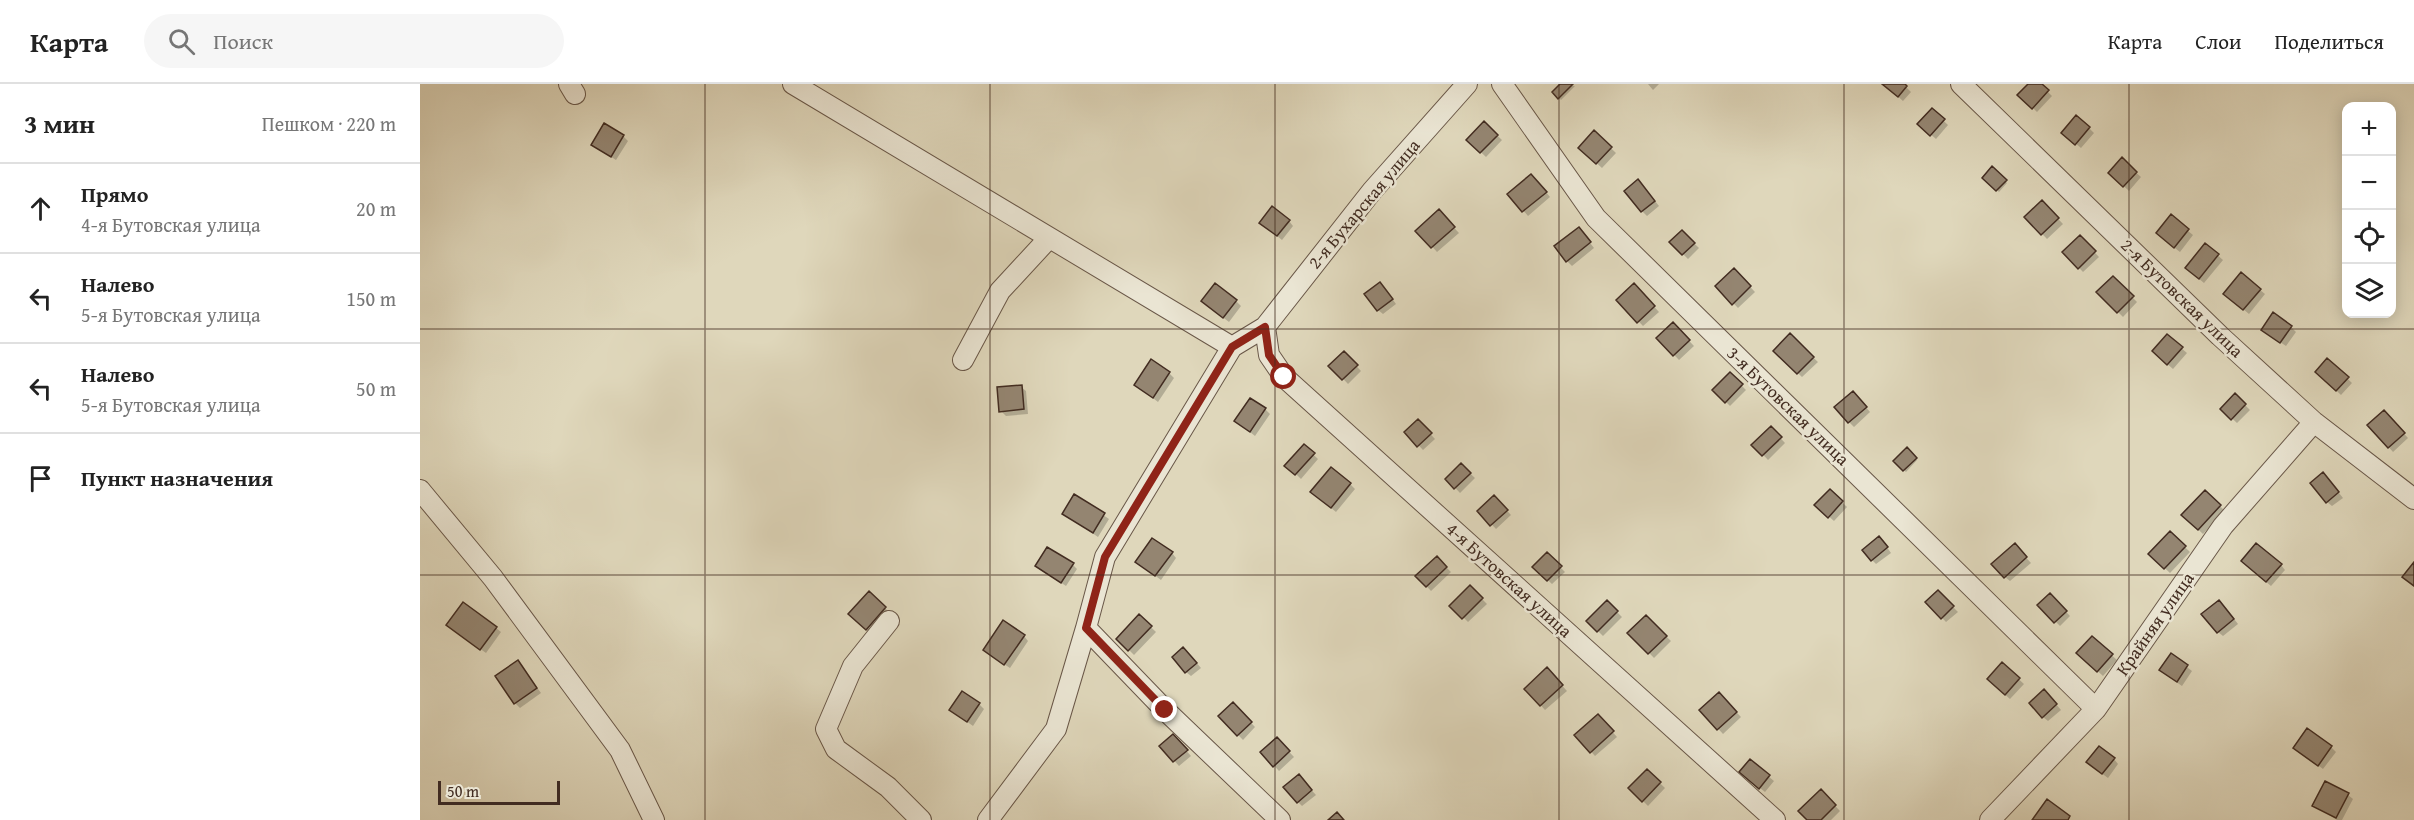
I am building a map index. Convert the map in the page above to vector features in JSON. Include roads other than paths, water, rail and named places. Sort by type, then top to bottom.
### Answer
[{"type":"street","points":[[793,84],[1232,347]]},
{"type":"street","name":"2-я Бухарская улица","points":[[1265,327],[1371,191],[1467,84]]},
{"type":"street","name":"3-я Бутовская улица","points":[[1502,84],[1596,218],[2096,709]]},
{"type":"street","name":"2-я Бутовская улица","points":[[1961,84],[2220,336],[2314,422],[2414,499]]},
{"type":"street","points":[[963,360],[1000,291],[1049,238]]},
{"type":"street","points":[[988,820],[1056,729],[1105,557],[1232,347],[1265,327]]},
{"type":"street","name":"4-я Бутовская улица","points":[[1265,327],[1269,355],[1284,377],[1775,820]]},
{"type":"street","name":"Крайняя улица","points":[[1990,820],[2096,709],[2223,526],[2314,422]]},
{"type":"street","points":[[420,490],[493,578],[620,750],[654,820]]},
{"type":"street","points":[[890,621],[853,666],[826,729],[836,749],[888,787],[921,820]]},
{"type":"street","points":[[1086,628],[1165,710],[1280,820]]}]
